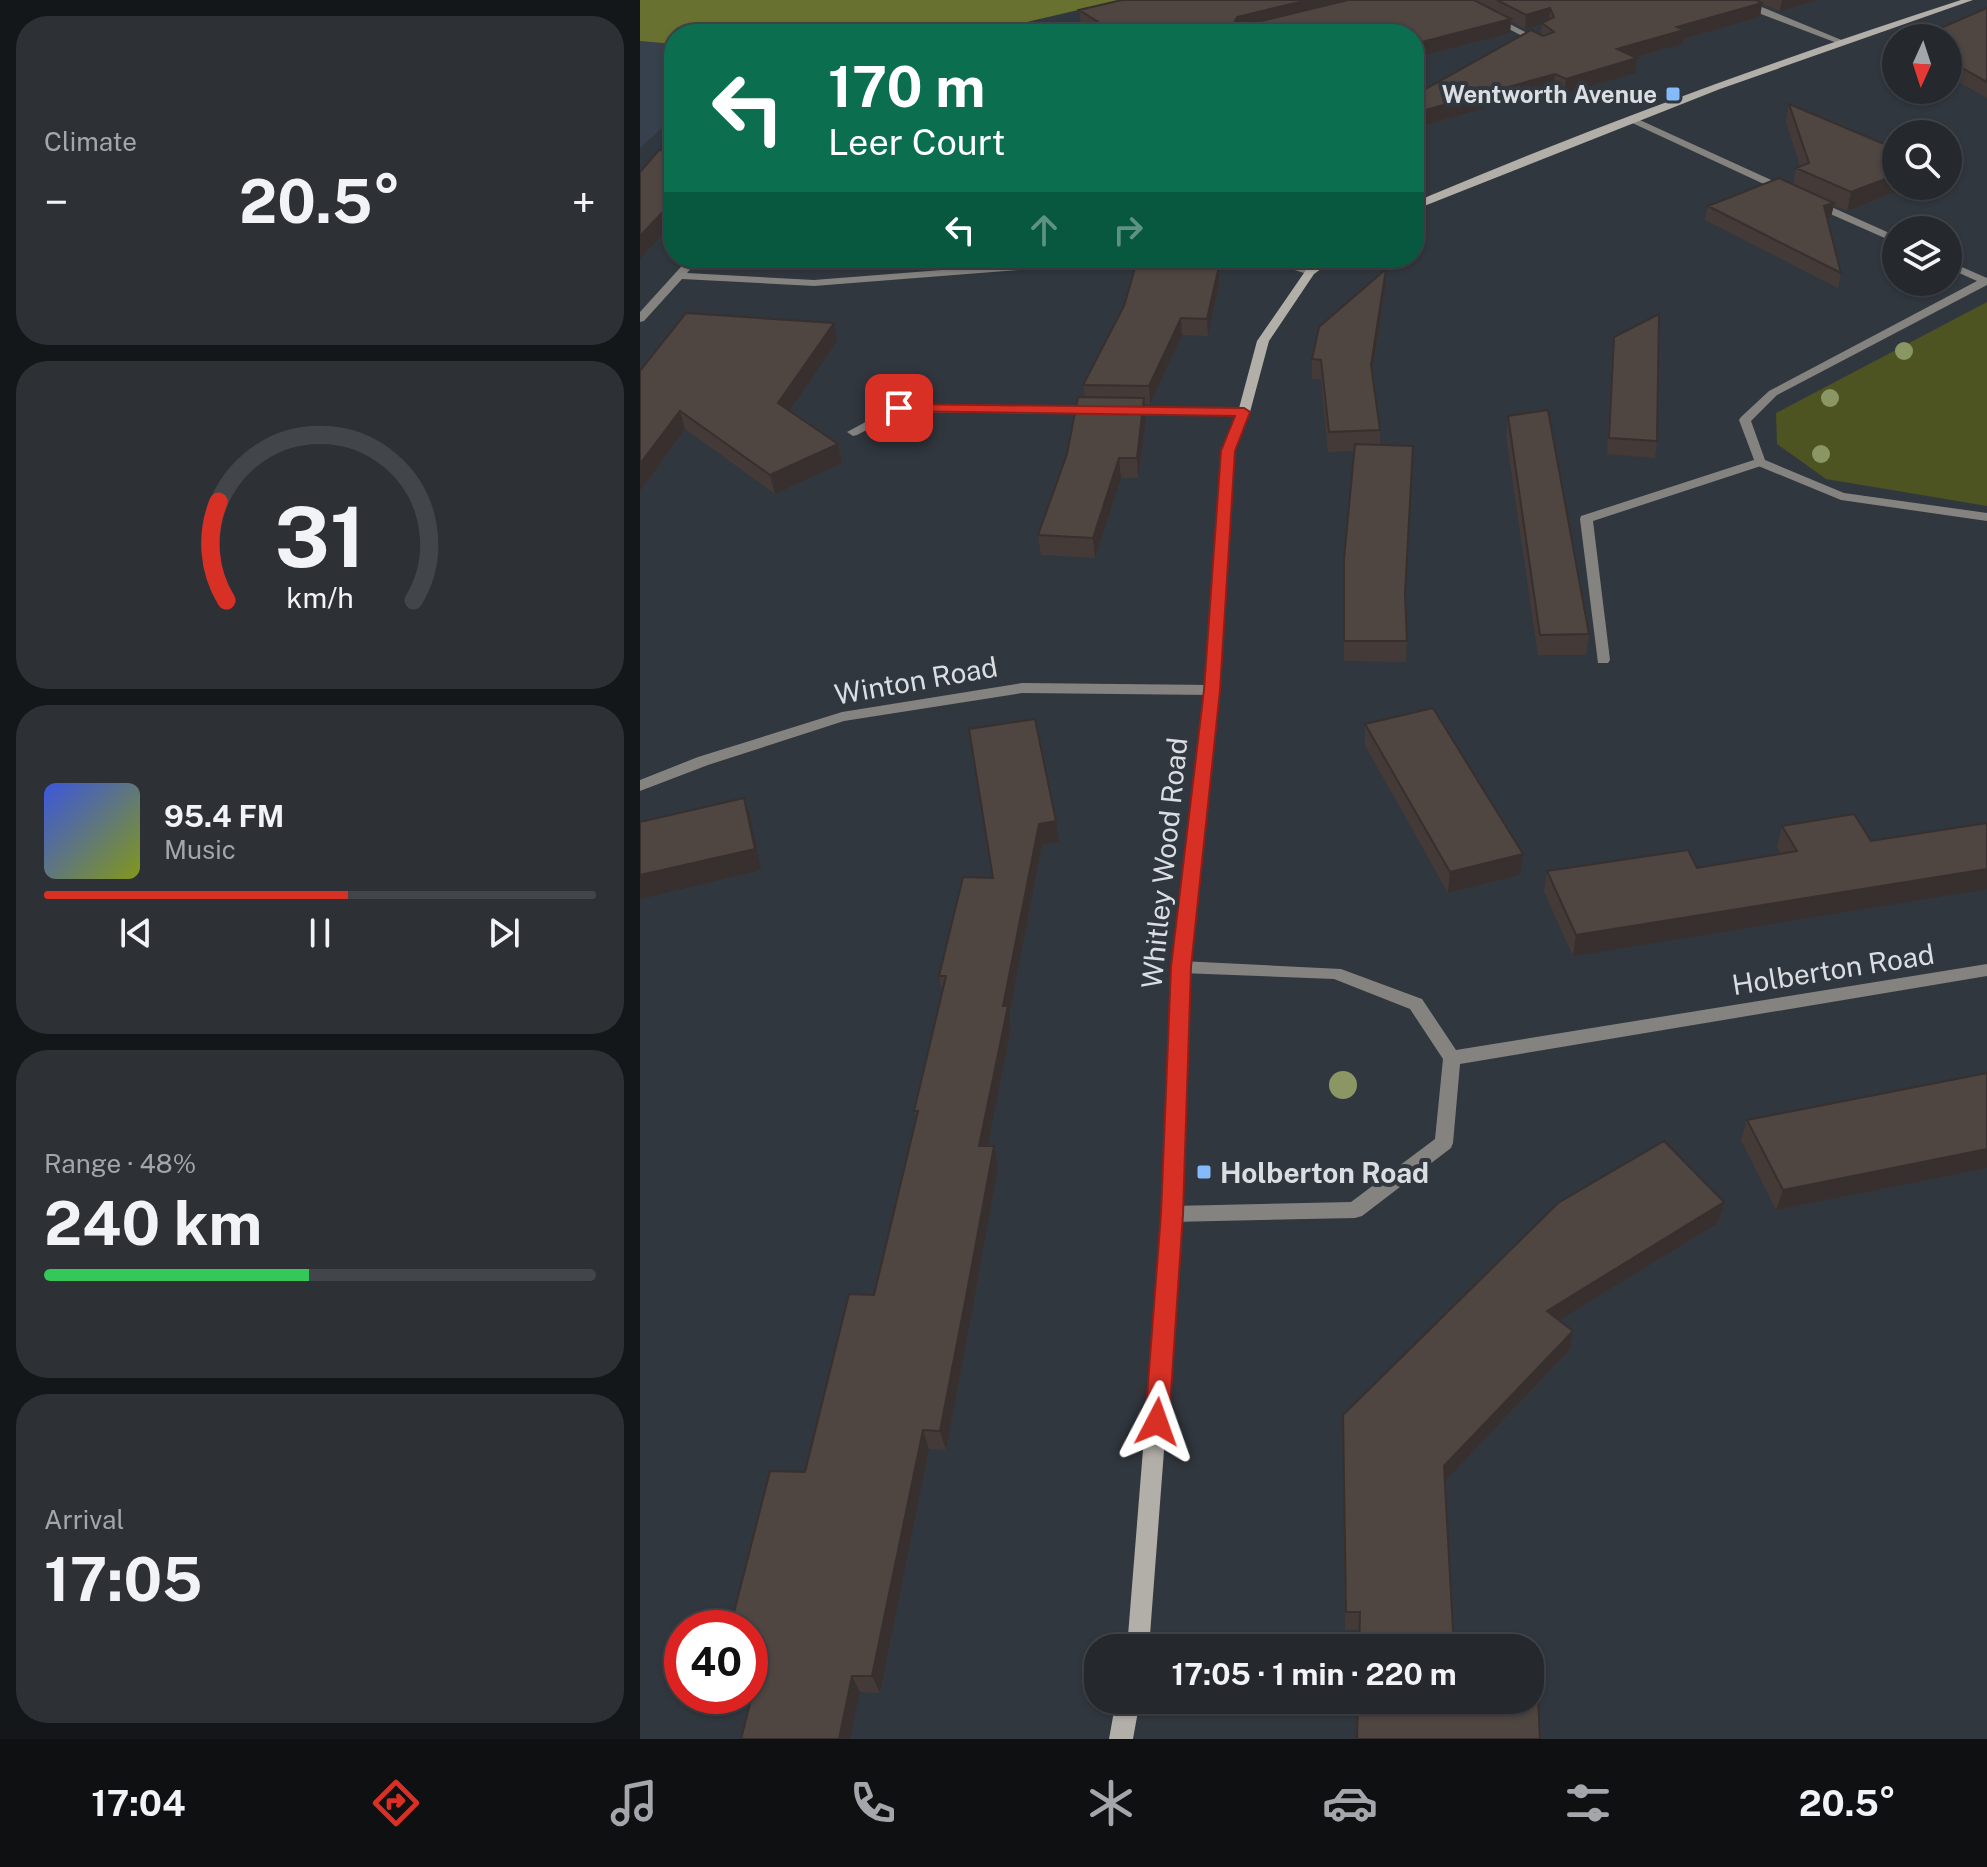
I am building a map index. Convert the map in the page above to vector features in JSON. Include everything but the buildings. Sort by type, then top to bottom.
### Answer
[{"type":"street","points":[[1458,0],[1546,45]]},
{"type":"street","points":[[1739,0],[1840,41]]},
{"type":"street","points":[[1424,202],[1631,119],[1840,41],[1969,0]]},
{"type":"street","points":[[1631,119],[1882,234]]},
{"type":"street","points":[[640,319],[687,268]]},
{"type":"street","points":[[680,276],[814,283],[1006,268]]},
{"type":"street","points":[[1297,268],[1310,272]]},
{"type":"street","name":"Whitley Wood Road","points":[[1139,1634],[1172,1214],[1181,967],[1212,690],[1228,451],[1244,412],[1263,341],[1310,272],[1316,268]]},
{"type":"street","points":[[1962,271],[1986,282]]},
{"type":"street","points":[[1760,462],[1745,420],[1773,393],[1986,282]]},
{"type":"street","points":[[853,432],[899,408],[1103,410]]},
{"type":"street","points":[[1118,410],[1244,412]]},
{"type":"street","points":[[1603,660],[1586,519],[1760,462],[1841,496],[1987,517]]},
{"type":"street","name":"Winton Road","points":[[640,786],[703,761],[842,717],[1022,688],[1212,690]]},
{"type":"street","points":[[1172,1214],[1355,1210],[1444,1143],[1452,1058],[1416,1004],[1335,973],[1181,967]]},
{"type":"street","name":"Holberton Road","points":[[1452,1058],[1987,970]]},
{"type":"street","points":[[1121,1739],[1125,1714]]},
{"type":"shaded area","points":[[640,41],[664,43],[664,127],[640,148]]},
{"type":"green space","points":[[640,0],[1121,0],[1018,24],[664,24],[664,43],[640,41]]},
{"type":"green space","points":[[1987,302],[1987,506],[1826,479],[1777,444],[1776,413]]},
{"type":"place","name":"Wentworth Avenue","points":[[1673,94]]},
{"type":"place","name":"Holberton Road","points":[[1204,1172]]},
{"type":"route","points":[[899,408],[1244,412],[1228,451],[1212,690],[1181,967],[1172,1214],[1157,1422]]}]
